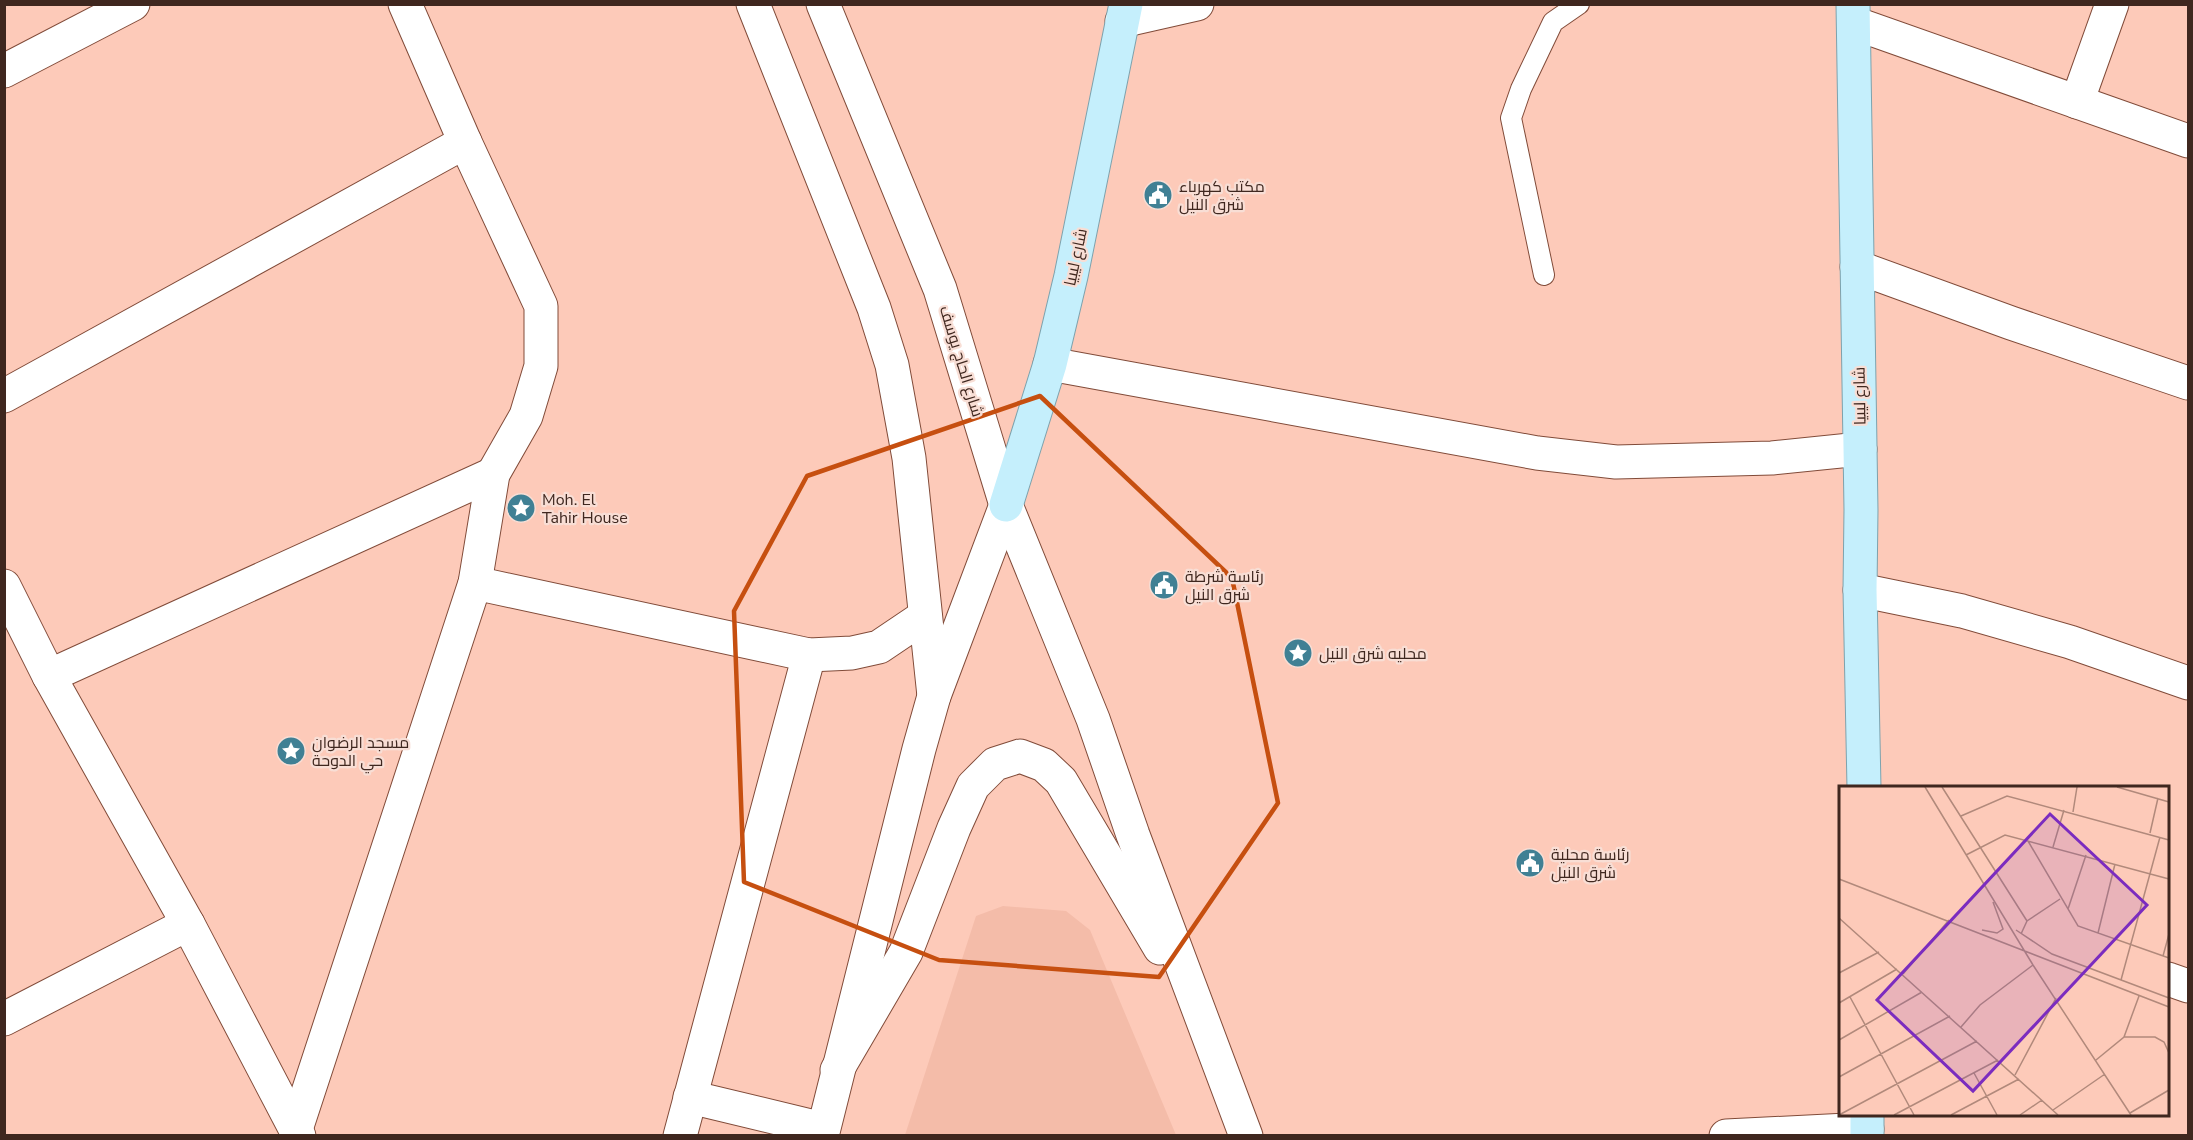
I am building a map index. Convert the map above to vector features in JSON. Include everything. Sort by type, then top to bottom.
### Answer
[{"type":"main road","name":"شارع ليبيا","points":[[1006,506],[1050,364],[1073,265],[1124,13]]},
{"type":"main road","name":"شارع ليبيا","points":[[1853,14],[1864,786]]},
{"type":"street","points":[[4,71],[133,4]]},
{"type":"street","points":[[298,1132],[475,583],[493,474],[526,416],[541,366],[541,306],[465,142],[405,4]]},
{"type":"street","points":[[753,4],[874,308],[892,365],[909,458],[934,696]]},
{"type":"street","name":"شارع الحاج يوسف","points":[[823,4],[940,289],[1006,506],[1093,719],[1133,835],[1202,1017]]},
{"type":"street","points":[[1124,13],[1197,4]]},
{"type":"street","points":[[2077,102],[2112,4]]},
{"type":"street","points":[[1853,14],[2077,102],[2188,141]]},
{"type":"street","points":[[4,396],[465,142]]},
{"type":"street","points":[[1857,267],[2188,384]]},
{"type":"street","points":[[1050,364],[1537,453],[1616,462],[1772,458],[1860,449]]},
{"type":"street","points":[[49,676],[493,474]]},
{"type":"street","points":[[690,1097],[823,1132],[934,696],[1006,506]]},
{"type":"street","points":[[475,583],[809,655],[852,653],[879,647],[925,616]]},
{"type":"street","points":[[4,586],[49,676],[188,924],[298,1132]]},
{"type":"street","points":[[1860,590],[1962,611],[2070,642],[2188,683]]},
{"type":"street","points":[[680,1136],[809,655]]},
{"type":"street","points":[[837,1070],[906,952],[954,828],[973,786],[995,764],[1020,756],[1044,765],[1061,781],[1115,875],[1202,1017],[1246,1136]]},
{"type":"street","points":[[4,1019],[188,924]]},
{"type":"street","points":[[2169,979],[2188,986]]},
{"type":"street","points":[[1726,1136],[1867,1126]]},
{"type":"lane","points":[[1544,275],[1511,118],[1521,89],[1553,22],[1580,4]]},
{"type":"highlighted area","points":[[1040,396],[1232,578],[1278,803],[1159,977],[939,960],[744,882],[734,611],[807,476]]},
{"type":"shaded area","points":[[1003,906],[1066,911],[1090,930],[1176,1135],[905,1135],[976,916]]},
{"type":"place","name":"مكتب كهرباء شرق النيل","points":[[1158,195]]},
{"type":"place","name":"Moh. El Tahir House","points":[[521,508]]},
{"type":"place","name":"رئاسة شرطة شرق النيل","points":[[1164,585]]},
{"type":"place","name":"محليه شرق النيل","points":[[1298,653]]},
{"type":"place","name":"مسجد الرضوان حي الدوحة","points":[[291,751]]},
{"type":"place","name":"رئاسة محلية شرق النيل","points":[[1530,863]]}]
